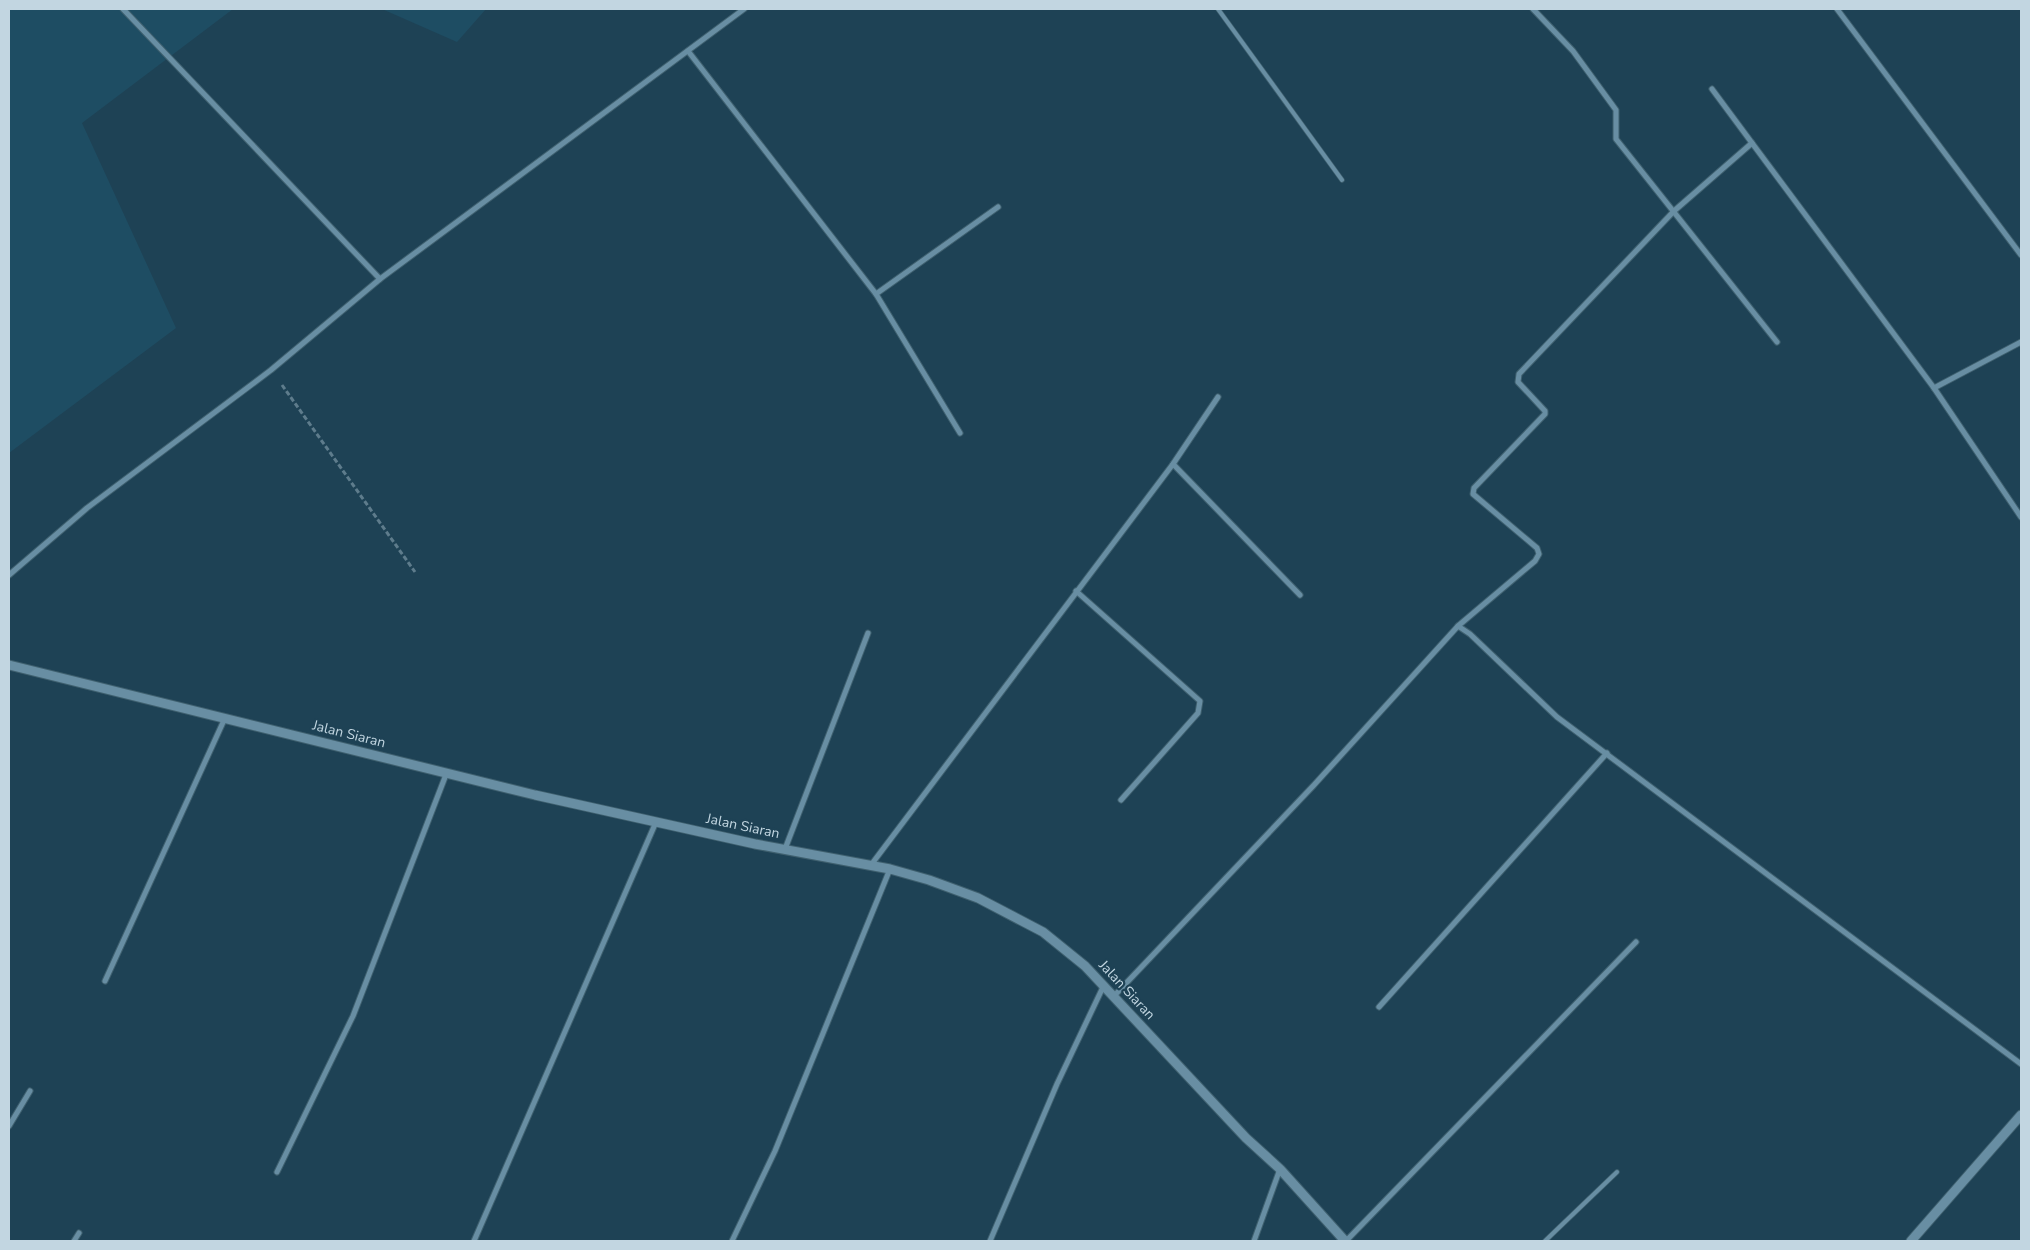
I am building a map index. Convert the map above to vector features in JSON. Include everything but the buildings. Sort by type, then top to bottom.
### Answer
[{"type":"street","points":[[123,9],[380,279]]},
{"type":"street","points":[[9,575],[88,508],[271,370],[380,279],[744,9]]},
{"type":"street","points":[[1533,9],[1573,51],[1616,110],[1616,139],[1777,342]]},
{"type":"street","points":[[1837,9],[2021,255]]},
{"type":"street","points":[[688,51],[876,294],[960,433]]},
{"type":"street","points":[[1712,89],[1934,388],[2021,517]]},
{"type":"street","points":[[1114,996],[1314,785],[1458,626],[1535,561],[1539,554],[1537,548],[1473,494],[1474,488],[1546,412],[1521,387],[1518,376],[1674,211],[1752,143]]},
{"type":"street","points":[[876,294],[998,207]]},
{"type":"street","points":[[1934,388],[2021,342]]},
{"type":"street","points":[[871,865],[1173,464],[1218,397]]},
{"type":"street","points":[[1173,464],[1300,596]]},
{"type":"street","points":[[1076,591],[1200,701],[1198,713],[1121,800]]},
{"type":"street","points":[[1458,626],[1470,634],[1558,717],[2021,1064]]},
{"type":"street","points":[[785,849],[868,633]]},
{"type":"street","name":"Jalan Siaran","points":[[9,665],[226,717],[535,795],[785,849],[890,869],[929,880],[978,898],[1028,922],[1085,966],[1246,1138],[1280,1169],[1345,1241]]},
{"type":"street","points":[[105,981],[226,717]]},
{"type":"street","points":[[1379,1007],[1607,753]]},
{"type":"street","points":[[277,1172],[353,1016],[448,772]]},
{"type":"street","points":[[474,1241],[656,822]]},
{"type":"street","points":[[732,1241],[775,1151],[890,869]]},
{"type":"street","points":[[1345,1241],[1636,942]]},
{"type":"street","points":[[990,1241],[1057,1084],[1104,985]]},
{"type":"street","points":[[9,1126],[30,1092]]},
{"type":"street","points":[[1912,1241],[2021,1116]]},
{"type":"street","points":[[1254,1241],[1280,1169]]},
{"type":"street","points":[[74,1241],[79,1233]]},
{"type":"lane","points":[[1218,9],[1342,180]]},
{"type":"lane","points":[[1545,1241],[1617,1172]]},
{"type":"path","points":[[271,370],[415,572]]},
{"type":"shaded area","points":[[9,9],[233,9],[82,123],[176,328],[9,453]]},
{"type":"shaded area","points":[[382,9],[486,9],[457,42]]}]
